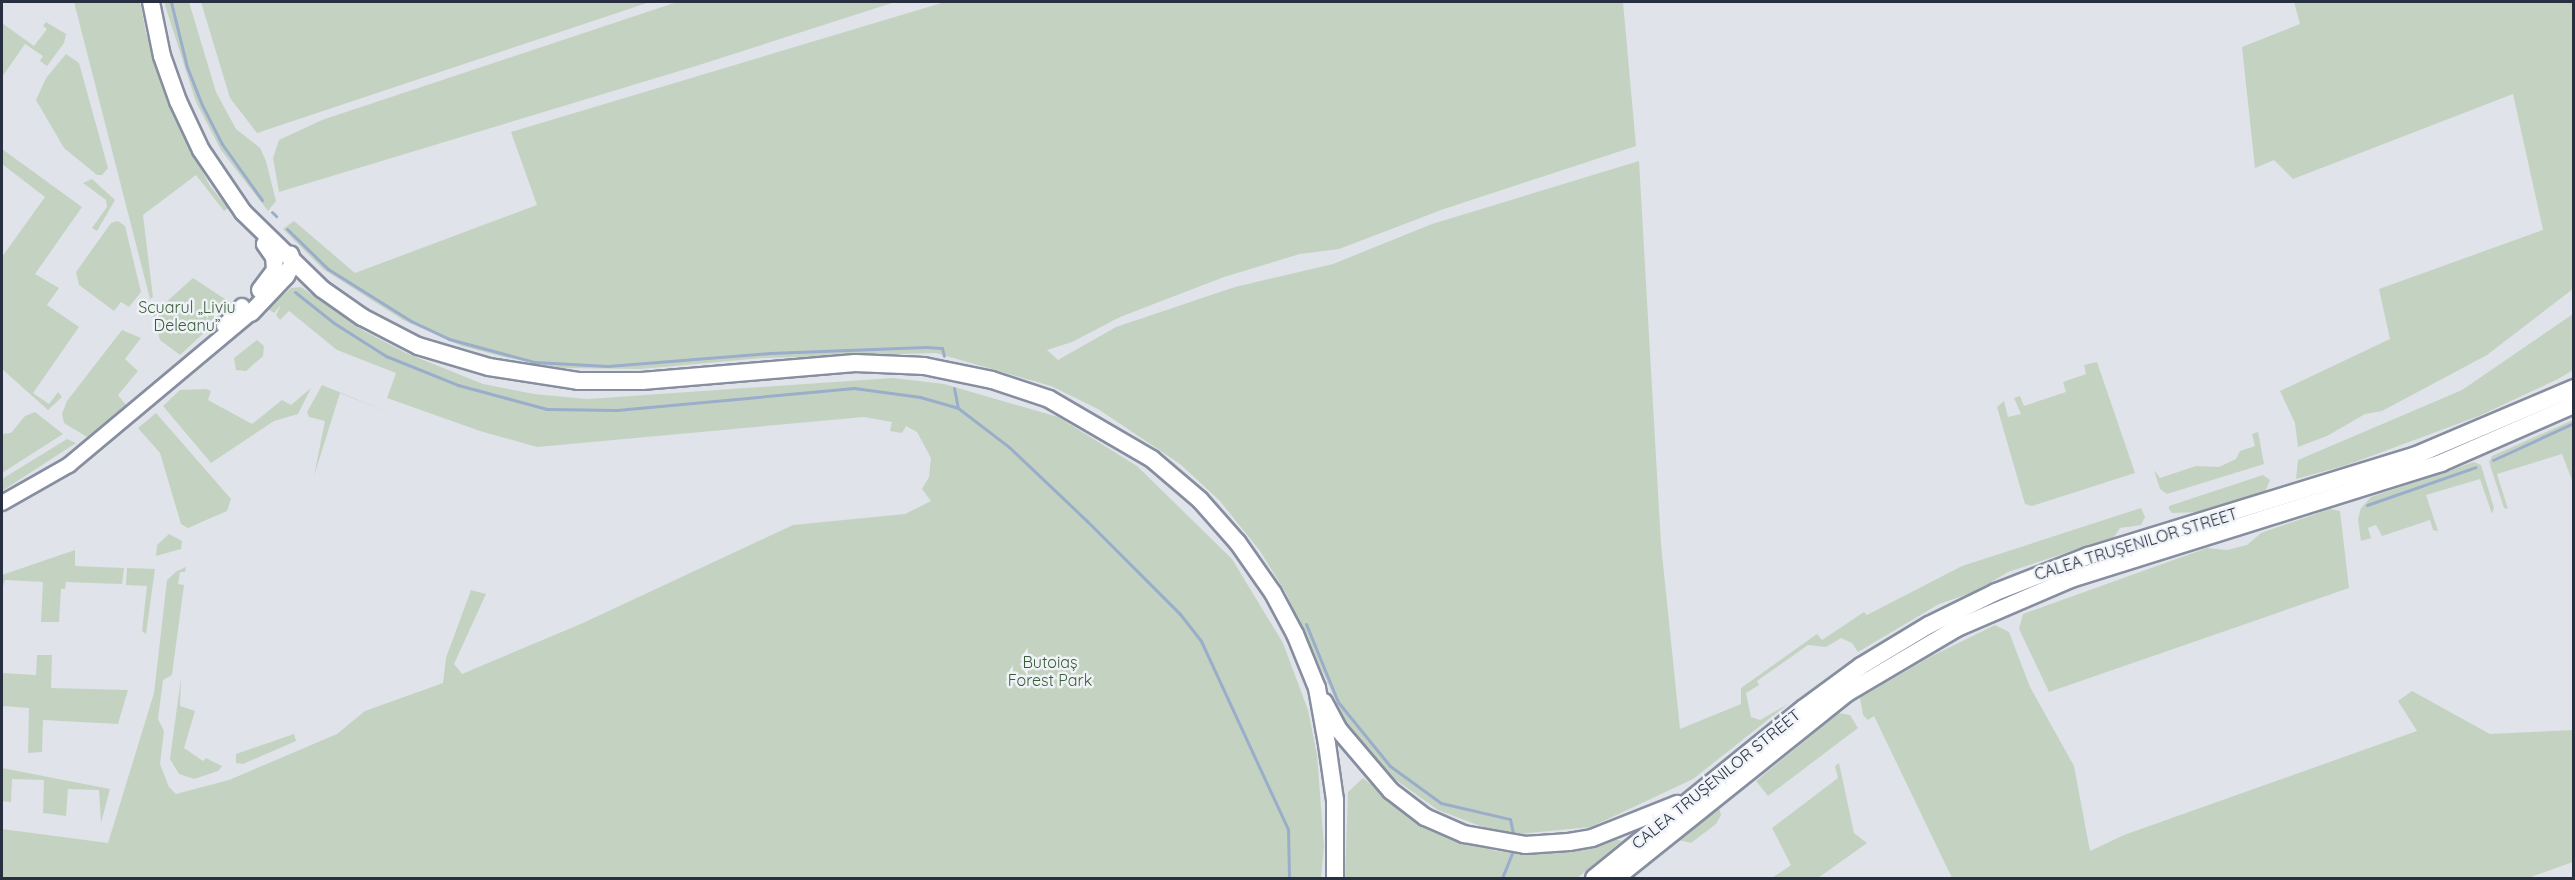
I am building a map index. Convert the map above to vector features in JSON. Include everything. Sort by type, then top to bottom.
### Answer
[{"type":"highway","points":[[153,2],[162,56],[191,140],[224,194],[274,257],[272,277],[247,306]]},
{"type":"highway","points":[[153,2],[171,69],[200,137],[238,197],[287,250],[293,266]]},
{"type":"highway","points":[[153,2],[188,100],[216,154],[243,195],[290,246],[334,284],[449,357]]},
{"type":"highway","points":[[178,101],[224,187],[254,225],[293,266],[306,268],[355,306],[449,357]]},
{"type":"highway","points":[[247,306],[293,266]]},
{"type":"highway","points":[[247,306],[292,283],[303,282],[388,337],[418,352],[518,373],[610,382],[823,365],[890,363],[956,372],[1030,392],[1081,415],[1127,442],[1200,500],[1238,543],[1273,593],[1317,688],[1340,730],[1391,791],[1425,817],[1464,834],[1525,845],[1569,842],[1592,838],[1692,798]]},
{"type":"highway","name":"CALEA TRUȘENILOR STREET","points":[[1622,868],[1692,798],[1861,666],[1929,625],[1996,591],[2088,556],[2414,456],[2574,388]]},
{"type":"highway","name":"CALEA TRUȘENILOR STREET","points":[[1622,868],[1847,693],[1957,628],[2014,601],[2120,562],[2441,462],[2574,405]]},
{"type":"highway","points":[[1317,688],[1335,800],[1335,879]]},
{"type":"highway","points":[[1594,879],[1622,868]]},
{"type":"main road","points":[[2,503],[69,465],[198,354],[247,306]]},
{"type":"green space","points":[[74,2],[140,2],[146,33],[178,124],[210,186],[228,208],[224,211],[196,175],[143,215],[153,297],[150,299]]},
{"type":"green space","points":[[164,2],[189,2],[216,92],[236,129],[260,148],[266,161],[276,201],[268,211],[221,150],[196,102]]},
{"type":"green space","points":[[201,2],[650,2],[257,133],[230,98]]},
{"type":"green space","points":[[677,2],[895,2],[696,66],[279,192],[273,158],[279,140],[322,120]]},
{"type":"green space","points":[[945,2],[1623,2],[1636,146],[1444,209],[1339,249],[1300,254],[1224,277],[1120,317],[1072,342],[1047,350],[1058,360],[1116,327],[1235,287],[1333,264],[1432,224],[1639,161],[1661,544],[1680,729],[1741,704],[1741,688],[1817,634],[1822,640],[1864,612],[1867,615],[1962,566],[2141,508],[2145,517],[2141,525],[2120,528],[2114,537],[2008,572],[1977,591],[1939,604],[1858,652],[1852,643],[1841,638],[1826,647],[1808,645],[1757,681],[1759,685],[1746,693],[1751,717],[1760,720],[1788,704],[1693,779],[1591,827],[1520,834],[1488,829],[1438,810],[1389,775],[1351,733],[1286,593],[1260,551],[1220,501],[1180,464],[1098,409],[1051,386],[936,353],[762,358],[641,369],[561,368],[504,357],[462,346],[403,320],[323,269],[283,229],[294,221],[355,273],[537,205],[511,132]]},
{"type":"green space","points":[[2294,2],[2574,2],[2573,289],[2487,355],[2382,411],[2365,414],[2327,436],[2298,447],[2295,423],[2280,391],[2390,339],[2379,289],[2543,230],[2513,94],[2293,179],[2274,160],[2255,168],[2242,47],[2300,24]]},
{"type":"green space","points":[[46,22],[66,34],[64,43],[47,66],[40,61],[43,56],[25,44],[2,77],[2,23],[34,46],[47,29],[43,26]]},
{"type":"green space","points":[[66,54],[79,63],[108,168],[102,175],[97,175],[64,148],[36,100],[46,78]]},
{"type":"green space","points":[[2,149],[82,207],[35,274],[59,288],[47,305],[79,327],[33,393],[49,404],[58,392],[62,397],[48,410],[2,369],[2,257],[45,197],[2,164]]},
{"type":"green space","points":[[92,179],[115,200],[97,231],[92,228],[107,207],[106,200],[83,183]]},
{"type":"green space","points":[[118,221],[125,226],[141,292],[129,307],[121,302],[114,311],[79,285],[76,272],[111,223]]},
{"type":"green space","name":"Scuarul „Liviu Deleanu”","points":[[193,278],[234,305],[180,355],[160,340],[153,314]]},
{"type":"green space","name":"Butoiaș Forest Park","points":[[301,287],[364,331],[406,353],[483,384],[534,394],[587,399],[893,378],[944,384],[1058,417],[1137,466],[1232,559],[1283,643],[1308,710],[1317,755],[1324,846],[1321,878],[2,878],[2,829],[108,843],[154,693],[167,580],[186,567],[185,572],[180,572],[178,584],[184,585],[172,675],[163,680],[158,719],[164,731],[160,764],[169,787],[176,794],[229,780],[337,734],[365,711],[443,683],[446,658],[471,590],[486,594],[454,664],[462,674],[583,623],[793,525],[905,514],[931,501],[922,489],[929,477],[931,458],[917,432],[906,426],[902,433],[890,431],[892,422],[864,417],[537,447],[480,431],[387,398],[396,373],[337,350],[289,311],[280,320],[276,315],[281,305],[274,313],[268,309],[291,288]]},
{"type":"green space","points":[[2573,314],[2573,370],[2558,379],[2479,416],[2347,465],[2296,479],[2298,460],[2462,390]]},
{"type":"green space","points":[[122,330],[141,338],[125,359],[138,371],[118,395],[126,405],[87,437],[64,423],[62,414],[67,401]]},
{"type":"green space","points":[[257,340],[264,346],[263,356],[246,371],[236,370],[234,358]]},
{"type":"green space","points":[[2097,362],[2135,473],[2032,506],[2025,504],[1997,407],[2004,401],[2008,417],[2021,414],[2014,398],[2020,396],[2024,406],[2066,392],[2063,382],[2086,374],[2084,365]]},
{"type":"green space","points":[[322,385],[393,414],[340,393],[314,476],[325,421],[309,417],[307,412]]},
{"type":"green space","points":[[311,388],[298,414],[274,421],[211,463],[163,406],[180,390],[206,389],[211,391],[208,400],[252,424],[282,400],[291,405]]},
{"type":"green space","points":[[35,412],[63,434],[2,473],[2,434],[11,433],[25,416]]},
{"type":"green space","points":[[156,413],[231,499],[227,511],[188,528],[181,524],[160,453],[138,428]]},
{"type":"green space","points":[[2573,420],[2573,483],[2562,454],[2497,474],[2508,509],[2504,508],[2489,462],[2492,456]]},
{"type":"green space","points":[[2258,432],[2264,464],[2167,494],[2160,489],[2154,470],[2160,478],[2196,466],[2219,467],[2236,459],[2240,451],[2255,446],[2252,434]]},
{"type":"green space","points":[[67,439],[76,443],[2,491],[2,479]]},
{"type":"green space","points":[[2474,462],[2481,465],[2494,508],[2492,514],[2480,479],[2426,495],[2438,531],[2433,530],[2430,520],[2382,536],[2376,525],[2368,528],[2371,538],[2361,541],[2358,519],[2361,508],[2371,497]]},
{"type":"green space","points":[[2263,475],[2270,480],[2265,492],[2198,512],[2172,513],[2169,509],[2169,506]]},
{"type":"green space","points":[[2330,509],[2340,511],[2349,588],[2049,692],[2019,629],[2023,614],[2207,548],[2227,550],[2247,545],[2261,533]]},
{"type":"green space","points":[[169,534],[182,541],[181,549],[156,556],[157,545]]},
{"type":"green space","points":[[75,550],[75,566],[124,568],[122,584],[66,582],[65,589],[61,589],[59,622],[41,622],[43,582],[5,580],[2,590],[2,575]]},
{"type":"green space","points":[[127,568],[155,569],[146,634],[142,631],[147,586],[126,585]]},
{"type":"green space","points":[[1995,625],[2009,632],[2030,687],[2074,766],[2090,851],[2124,835],[2417,731],[2398,701],[2412,691],[2490,734],[2573,730],[2573,862],[2528,878],[1952,878],[1874,716],[1868,720],[1863,715],[1860,698],[1930,657]]},
{"type":"green space","points":[[37,655],[52,655],[51,688],[128,690],[118,724],[43,720],[42,752],[28,753],[29,708],[2,706],[2,673],[36,675]]},
{"type":"green space","points":[[181,678],[180,706],[195,711],[184,748],[203,761],[206,758],[222,766],[218,771],[194,779],[179,774],[170,759]]},
{"type":"green space","points":[[1839,713],[1850,715],[1858,728],[1768,796],[1756,781]]},
{"type":"green space","points":[[294,734],[296,741],[243,764],[236,763],[236,754]]},
{"type":"green space","points":[[1839,763],[1854,833],[1867,843],[1818,878],[1772,878],[1791,865],[1772,828],[1838,778],[1835,766]]},
{"type":"green space","points":[[2,768],[110,789],[101,823],[99,790],[68,789],[66,816],[43,813],[44,780],[12,779],[11,802],[2,801]]},
{"type":"green space","points":[[1363,778],[1423,826],[1495,851],[1540,854],[1586,849],[1613,839],[1622,841],[1577,878],[1345,878],[1348,792]]},
{"type":"green space","points":[[1719,808],[1721,815],[1716,824],[1691,843],[1679,840]]},
{"type":"waterway","points":[[171,2],[187,67],[202,105],[222,144],[262,200]]},
{"type":"waterway","points":[[272,212],[276,216]]},
{"type":"waterway","points":[[287,229],[328,269],[411,321],[449,339],[534,362],[608,366],[770,353],[926,347],[942,348],[944,356]]},
{"type":"waterway","points":[[295,292],[334,323],[386,356],[458,385],[547,409],[617,410],[854,388],[920,397],[958,408]]},
{"type":"waterway","points":[[954,388],[958,408],[1009,447],[1087,521],[1180,614],[1201,641],[1288,829],[1289,878]]},
{"type":"waterway","points":[[2493,460],[2574,423]]},
{"type":"waterway","points":[[2367,505],[2476,467]]},
{"type":"waterway","points":[[1306,624],[1338,702],[1390,766],[1441,803],[1510,819],[1514,838]]},
{"type":"waterway","points":[[1502,878],[1513,851]]}]
